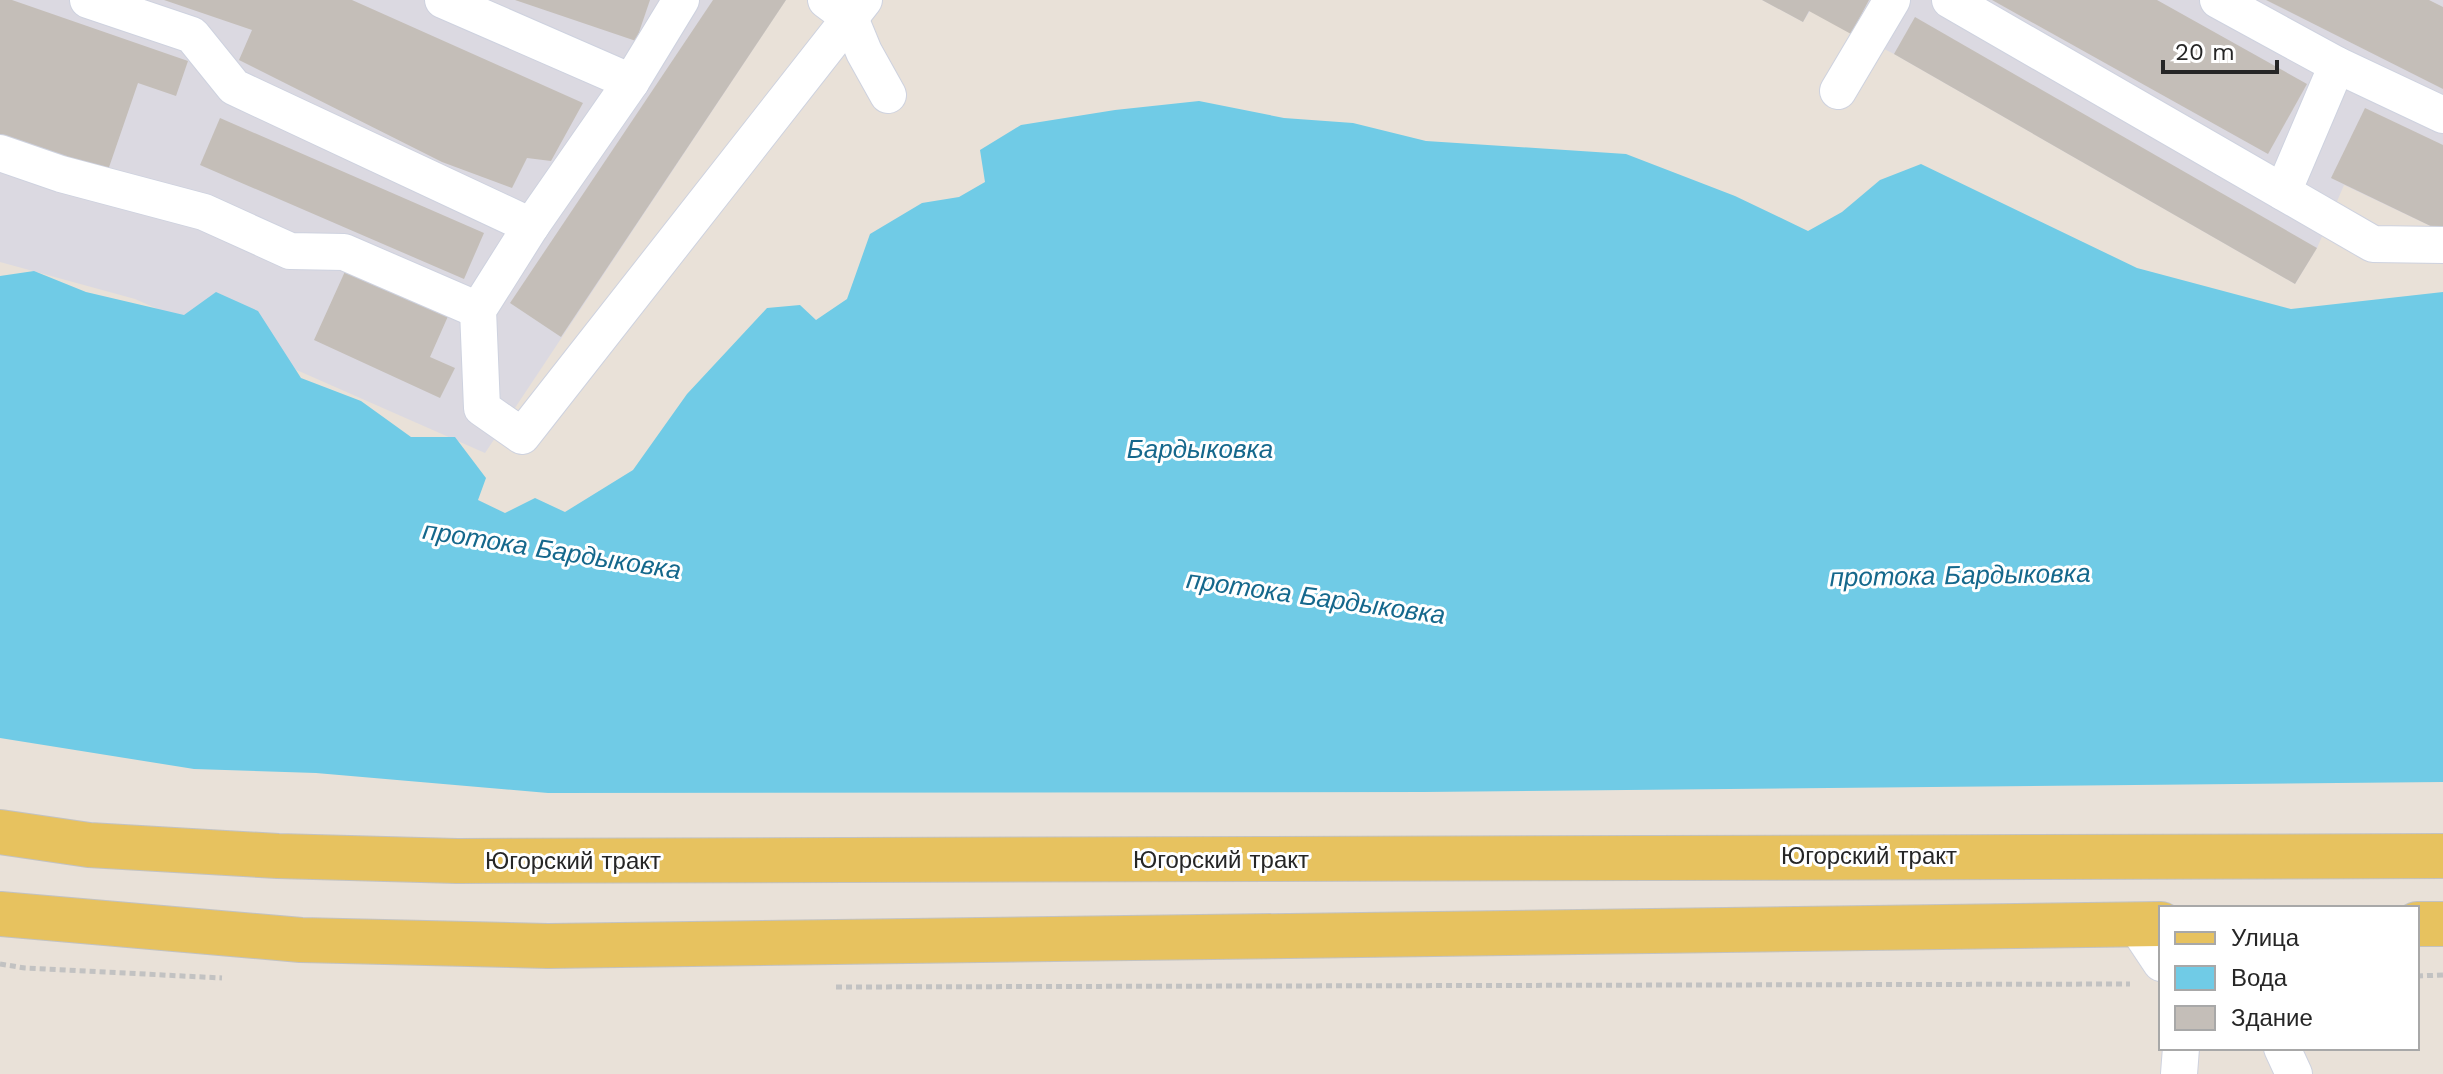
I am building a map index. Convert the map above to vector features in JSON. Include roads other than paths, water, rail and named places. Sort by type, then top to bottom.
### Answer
[{"type":"main road","name":"Югорский тракт","points":[[0,832],[89,845],[278,856],[457,861],[2443,856]]},
{"type":"main road","points":[[0,914],[301,940],[548,946],[2152,930]]},
{"type":"main road","points":[[2419,924],[2443,924]]},
{"type":"lane","points":[[88,0],[192,35],[234,87],[531,226]]},
{"type":"lane","points":[[443,0],[631,82]]},
{"type":"lane","points":[[681,0],[631,82],[531,226],[478,310],[482,408],[522,436],[847,6]]},
{"type":"lane","points":[[1838,91],[1892,0]]},
{"type":"lane","points":[[1950,0],[2373,244],[2443,245]]},
{"type":"lane","points":[[2218,0],[2337,65],[2443,115]]},
{"type":"lane","points":[[847,6],[864,52],[888,95]]},
{"type":"lane","points":[[2283,192],[2337,65]]},
{"type":"lane","points":[[0,153],[61,174],[204,212],[290,251],[344,252],[478,310]]},
{"type":"lane","points":[[2152,930],[2153,974]]},
{"type":"lane","points":[[2179,1074],[2181,1050]]},
{"type":"lane","points":[[2283,1050],[2294,1074]]},
{"type":"water","name":"Бардыковка","points":[[1199,101],[1284,118],[1353,123],[1426,141],[1626,154],[1735,196],[1808,231],[1842,212],[1880,180],[1921,164],[2137,268],[2291,309],[2443,292],[2443,782],[1424,792],[548,793],[316,773],[194,769],[0,738],[0,276],[34,271],[86,292],[184,315],[216,292],[258,311],[301,378],[361,401],[411,437],[455,437],[486,478],[478,500],[505,513],[535,498],[565,512],[633,470],[687,394],[767,308],[800,305],[816,320],[847,299],[870,234],[922,203],[959,197],[985,182],[980,150],[1021,125]]},
{"type":"water label","name":"протока Бардыковка","points":[[552,550]]},
{"type":"water label","name":"протока Бардыковка","points":[[1960,575]]},
{"type":"water label","name":"протока Бардыковка","points":[[1316,597]]}]
